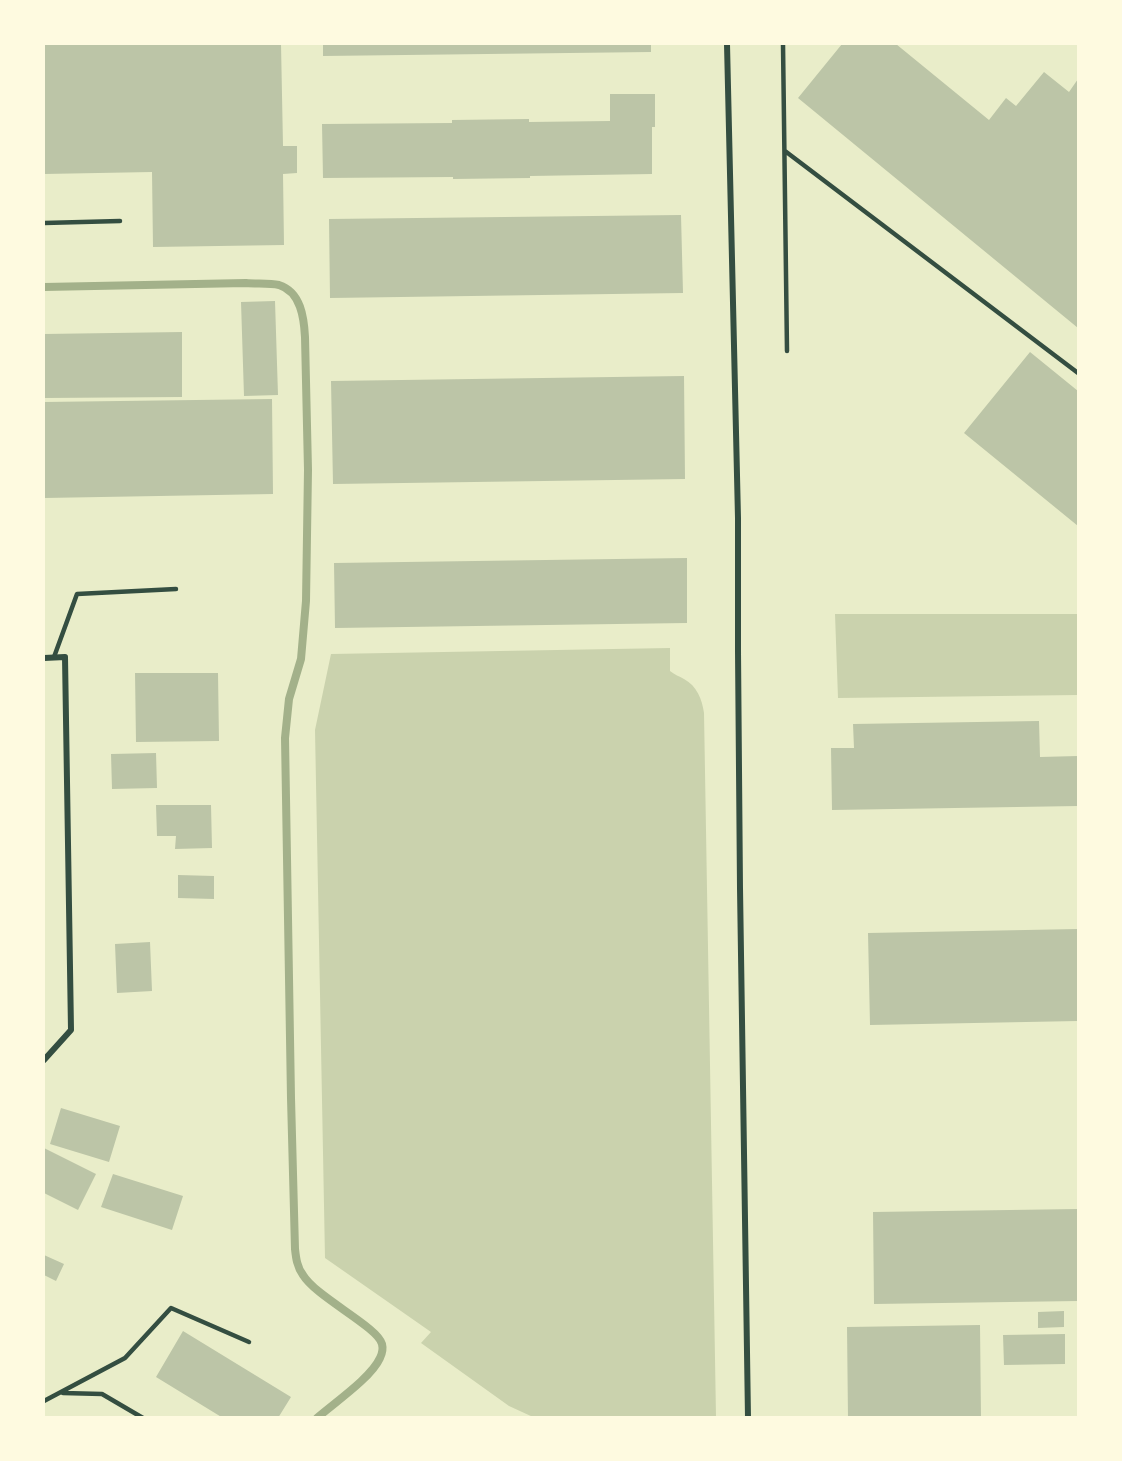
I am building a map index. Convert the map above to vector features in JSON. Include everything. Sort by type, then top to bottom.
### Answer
[{"type":"street","points":[[727,44],[738,518],[740,888],[748,1418]]},
{"type":"street","points":[[44,658],[65,657],[71,1030],[44,1060]]},
{"type":"lane","points":[[783,44],[787,351]]},
{"type":"lane","points":[[785,151],[1078,373]]},
{"type":"lane","points":[[44,223],[120,221]]},
{"type":"lane","points":[[54,657],[77,594],[176,589]]},
{"type":"lane","points":[[44,1401],[125,1358],[171,1308],[249,1342]]},
{"type":"lane","points":[[60,1393],[102,1394],[143,1418]]},
{"type":"green space","points":[[835,614],[1078,614],[1078,695],[838,698]]},
{"type":"green space","points":[[670,648],[670,671],[696,689],[704,713],[716,1417],[533,1417],[509,1406],[421,1343],[431,1332],[325,1258],[315,730],[331,654]]},
{"type":"building","points":[[44,44],[281,44],[283,146],[297,146],[297,173],[283,174],[284,245],[153,247],[152,172],[44,174]]},
{"type":"building","points":[[323,44],[651,44],[651,52],[323,56]]},
{"type":"building","points":[[842,44],[896,44],[989,120],[1006,98],[1016,106],[1044,72],[1069,92],[1078,79],[1078,328],[798,98]]},
{"type":"building","points":[[610,94],[655,94],[652,174],[453,179],[453,177],[323,178],[322,124],[452,123],[452,120],[529,119],[529,122],[610,121]]},
{"type":"building","points":[[681,215],[683,293],[330,298],[329,219]]},
{"type":"building","points":[[275,301],[278,395],[244,396],[241,302]]},
{"type":"building","points":[[182,332],[182,397],[44,398],[44,334]]},
{"type":"building","points":[[1030,352],[1078,391],[1078,526],[964,433]]},
{"type":"building","points":[[684,376],[685,479],[333,484],[331,381]]},
{"type":"building","points":[[272,399],[273,494],[44,498],[44,402]]},
{"type":"building","points":[[687,558],[687,623],[335,628],[334,563]]},
{"type":"building","points":[[135,673],[218,673],[219,741],[136,742]]},
{"type":"building","points":[[1039,721],[1040,757],[1078,756],[1078,806],[832,810],[831,748],[854,748],[853,724]]},
{"type":"building","points":[[156,753],[157,788],[112,789],[111,754]]},
{"type":"building","points":[[156,805],[211,805],[212,848],[175,849],[176,836],[157,836]]},
{"type":"building","points":[[178,875],[214,876],[214,899],[178,898]]},
{"type":"building","points":[[1078,929],[1078,1021],[870,1025],[868,933]]},
{"type":"building","points":[[150,942],[152,991],[117,993],[115,944]]},
{"type":"building","points":[[61,1108],[120,1126],[109,1162],[50,1144]]},
{"type":"building","points":[[44,1148],[96,1174],[78,1210],[44,1193]]},
{"type":"building","points":[[113,1174],[183,1196],[172,1230],[101,1207]]},
{"type":"building","points":[[1078,1209],[1078,1301],[874,1304],[873,1212]]},
{"type":"building","points":[[44,1255],[64,1264],[56,1281],[44,1275]]},
{"type":"building","points":[[1064,1311],[1064,1327],[1038,1328],[1038,1312]]},
{"type":"building","points":[[980,1325],[981,1418],[848,1418],[847,1327]]},
{"type":"building","points":[[183,1331],[291,1397],[278,1418],[223,1418],[156,1377]]},
{"type":"building","points":[[1065,1334],[1065,1364],[1004,1365],[1003,1335]]},
{"type":"waterway","points":[[44,287],[275,284],[292,293],[300,306],[304,322],[308,470],[306,601],[301,659],[289,699],[285,738],[295,1249],[299,1269],[310,1284],[370,1329],[382,1344],[380,1358],[369,1374],[317,1418]]}]
